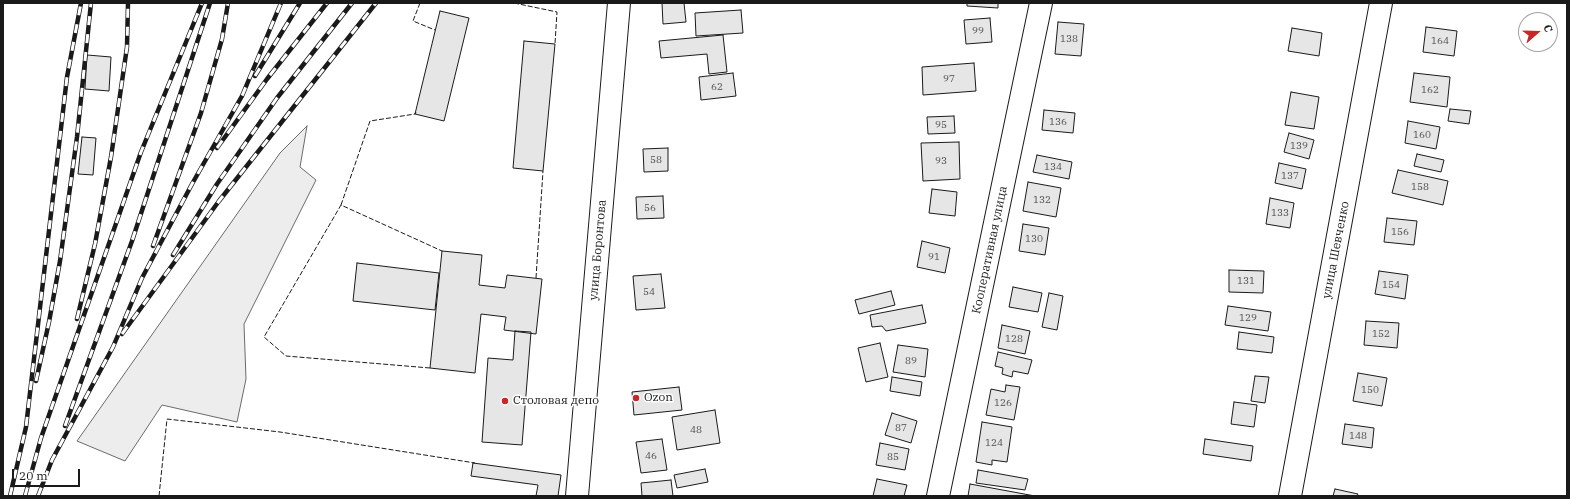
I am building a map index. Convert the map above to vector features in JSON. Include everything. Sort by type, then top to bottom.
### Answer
[{"type":"street","name":"улица Боронтова","points":[[577,496],[619,3]]},
{"type":"street","name":"Кооперативная улица","points":[[938,496],[1041,3]]},
{"type":"street","name":"улица Шевченко","points":[[1290,496],[1382,3]]},
{"type":"shaded area","points":[[307,126],[300,167],[316,180],[244,324],[246,379],[237,422],[162,405],[125,461],[77,441],[280,153]]},
{"type":"building","points":[[662,3],[684,3],[686,22],[663,24]]},
{"type":"building","points":[[967,3],[998,3],[998,8],[967,6]]},
{"type":"building","points":[[741,10],[743,33],[696,36],[695,13]]},
{"type":"building","points":[[440,11],[469,18],[444,121],[415,114]]},
{"type":"building","points":[[990,18],[992,42],[966,44],[964,20]]},
{"type":"building","points":[[1058,22],[1084,24],[1081,56],[1055,54]]},
{"type":"building","points":[[1426,27],[1457,31],[1454,56],[1423,52]]},
{"type":"building","points":[[1292,28],[1322,33],[1319,56],[1288,51]]},
{"type":"building","points":[[723,35],[727,72],[709,74],[707,54],[661,58],[659,41]]},
{"type":"building","points":[[524,41],[555,44],[543,171],[513,168]]},
{"type":"building","points":[[87,55],[111,57],[109,91],[85,89]]},
{"type":"building","points":[[974,63],[976,91],[923,95],[922,67]]},
{"type":"building","points":[[733,73],[736,96],[701,100],[699,77]]},
{"type":"building","points":[[1414,73],[1450,77],[1447,107],[1410,102]]},
{"type":"building","points":[[1291,92],[1319,97],[1314,129],[1285,125]]},
{"type":"building","points":[[1450,109],[1471,111],[1469,124],[1448,121]]},
{"type":"building","points":[[1044,110],[1075,113],[1073,133],[1042,130]]},
{"type":"building","points":[[954,116],[955,133],[928,134],[927,117]]},
{"type":"building","points":[[1408,121],[1440,127],[1436,149],[1405,143]]},
{"type":"building","points":[[1289,133],[1314,140],[1309,159],[1284,152]]},
{"type":"building","points":[[82,137],[96,138],[93,175],[78,174]]},
{"type":"building","points":[[959,142],[960,179],[923,181],[921,143]]},
{"type":"building","points":[[668,148],[668,171],[644,172],[643,149]]},
{"type":"building","points":[[1417,154],[1444,160],[1441,172],[1414,166]]},
{"type":"building","points":[[1037,155],[1072,162],[1069,179],[1033,172]]},
{"type":"building","points":[[1279,163],[1306,169],[1302,189],[1275,183]]},
{"type":"building","points":[[1398,170],[1448,181],[1443,205],[1392,193]]},
{"type":"building","points":[[1028,182],[1061,188],[1056,217],[1023,211]]},
{"type":"building","points":[[932,189],[957,192],[955,216],[929,213]]},
{"type":"building","points":[[663,196],[664,218],[637,219],[636,197]]},
{"type":"building","points":[[1270,198],[1294,203],[1290,228],[1266,224]]},
{"type":"building","points":[[1387,218],[1417,221],[1414,245],[1384,242]]},
{"type":"building","points":[[1023,224],[1049,228],[1045,255],[1019,251]]},
{"type":"building","points":[[922,241],[950,248],[945,273],[917,267]]},
{"type":"building","points":[[442,251],[482,255],[479,285],[505,288],[507,275],[542,279],[536,334],[504,330],[506,317],[481,314],[475,373],[430,368]]},
{"type":"building","points":[[357,263],[439,273],[435,310],[353,301]]},
{"type":"building","points":[[1229,270],[1264,271],[1263,293],[1229,292]]},
{"type":"building","points":[[1379,271],[1408,275],[1405,299],[1375,294]]},
{"type":"building","points":[[661,274],[665,308],[636,310],[633,276]]},
{"type":"building","points":[[1013,287],[1042,293],[1038,312],[1009,307]]},
{"type":"building","points":[[891,291],[895,305],[859,314],[855,300]]},
{"type":"building","points":[[1049,293],[1063,296],[1057,330],[1042,327]]},
{"type":"building","points":[[922,305],[926,323],[886,331],[882,326],[872,327],[870,315]]},
{"type":"building","points":[[1228,306],[1271,312],[1268,331],[1225,325]]},
{"type":"building","points":[[1366,321],[1399,323],[1397,348],[1364,345]]},
{"type":"building","points":[[1002,325],[1030,331],[1025,354],[998,348]]},
{"type":"building","name":"Столовая депо","points":[[515,331],[531,332],[522,445],[482,442],[488,358],[513,360]]},
{"type":"building","points":[[1239,332],[1274,337],[1272,353],[1237,349]]},
{"type":"building","points":[[880,343],[888,377],[866,382],[858,348]]},
{"type":"building","points":[[898,345],[928,349],[925,377],[893,372]]},
{"type":"building","points":[[998,352],[1032,360],[1028,374],[1013,371],[1012,377],[1002,374],[1003,368],[995,366]]},
{"type":"building","points":[[1358,373],[1387,378],[1382,406],[1353,401]]},
{"type":"building","points":[[1255,376],[1269,377],[1265,403],[1251,401]]},
{"type":"building","points":[[892,377],[922,382],[920,396],[890,391]]},
{"type":"building","points":[[1006,385],[1020,387],[1014,420],[986,415],[991,389],[1005,392]]},
{"type":"building","points":[[679,387],[682,410],[634,415],[632,392]]},
{"type":"building","points":[[1234,402],[1257,405],[1254,427],[1231,424]]},
{"type":"building","points":[[715,410],[720,443],[677,450],[672,417]]},
{"type":"building","points":[[892,413],[917,421],[911,443],[885,435]]},
{"type":"building","points":[[982,422],[1012,427],[1007,462],[992,460],[992,465],[976,462]]},
{"type":"building","points":[[1345,424],[1374,428],[1372,448],[1342,444]]},
{"type":"building","points":[[662,439],[667,470],[641,473],[636,442]]},
{"type":"building","points":[[1205,439],[1253,446],[1251,461],[1203,454]]},
{"type":"building","points":[[880,443],[909,449],[905,470],[876,465]]},
{"type":"building","points":[[473,463],[561,475],[558,496],[536,496],[538,485],[471,476]]},
{"type":"building","points":[[705,469],[708,482],[677,488],[674,475]]},
{"type":"building","points":[[978,470],[1028,479],[1025,490],[976,483]]},
{"type":"building","points":[[877,479],[907,485],[904,496],[873,496]]},
{"type":"building","points":[[671,480],[673,496],[642,496],[641,483]]},
{"type":"building","points":[[970,484],[1035,496],[968,496]]},
{"type":"building","points":[[1335,489],[1358,494],[1357,496],[1333,496]]},
{"type":"railway","points":[[10,496],[26,427],[67,77],[81,3]]},
{"type":"railway","points":[[36,381],[60,261],[77,137],[91,3]]},
{"type":"railway","points":[[77,319],[95,244],[111,157],[127,47],[128,3]]},
{"type":"railway","points":[[25,496],[41,438],[141,152],[202,3]]},
{"type":"railway","points":[[65,426],[132,241],[210,3]]},
{"type":"railway","points":[[153,246],[201,113],[222,39],[228,3]]},
{"type":"railway","points":[[38,496],[52,460],[113,347],[142,278],[192,184],[242,96],[281,3]]},
{"type":"railway","points":[[255,76],[300,3]]},
{"type":"railway","points":[[217,148],[267,79],[327,3]]},
{"type":"railway","points":[[173,255],[217,184],[277,98],[352,3]]},
{"type":"railway","points":[[122,334],[219,201],[376,3]]},
{"type":"fence","points":[[420,3],[413,21],[435,30]]},
{"type":"fence","points":[[514,3],[557,12],[555,44]]},
{"type":"fence","points":[[341,205],[370,121],[415,114],[416,112]]},
{"type":"fence","points":[[536,278],[543,171]]},
{"type":"fence","points":[[430,368],[286,356],[264,337],[341,205],[442,251]]},
{"type":"fence","points":[[159,496],[167,419],[280,432],[475,463]]},
{"type":"place","name":"Ozon","points":[[636,398]]},
{"type":"place","name":"Столовая депо","points":[[505,401]]}]
